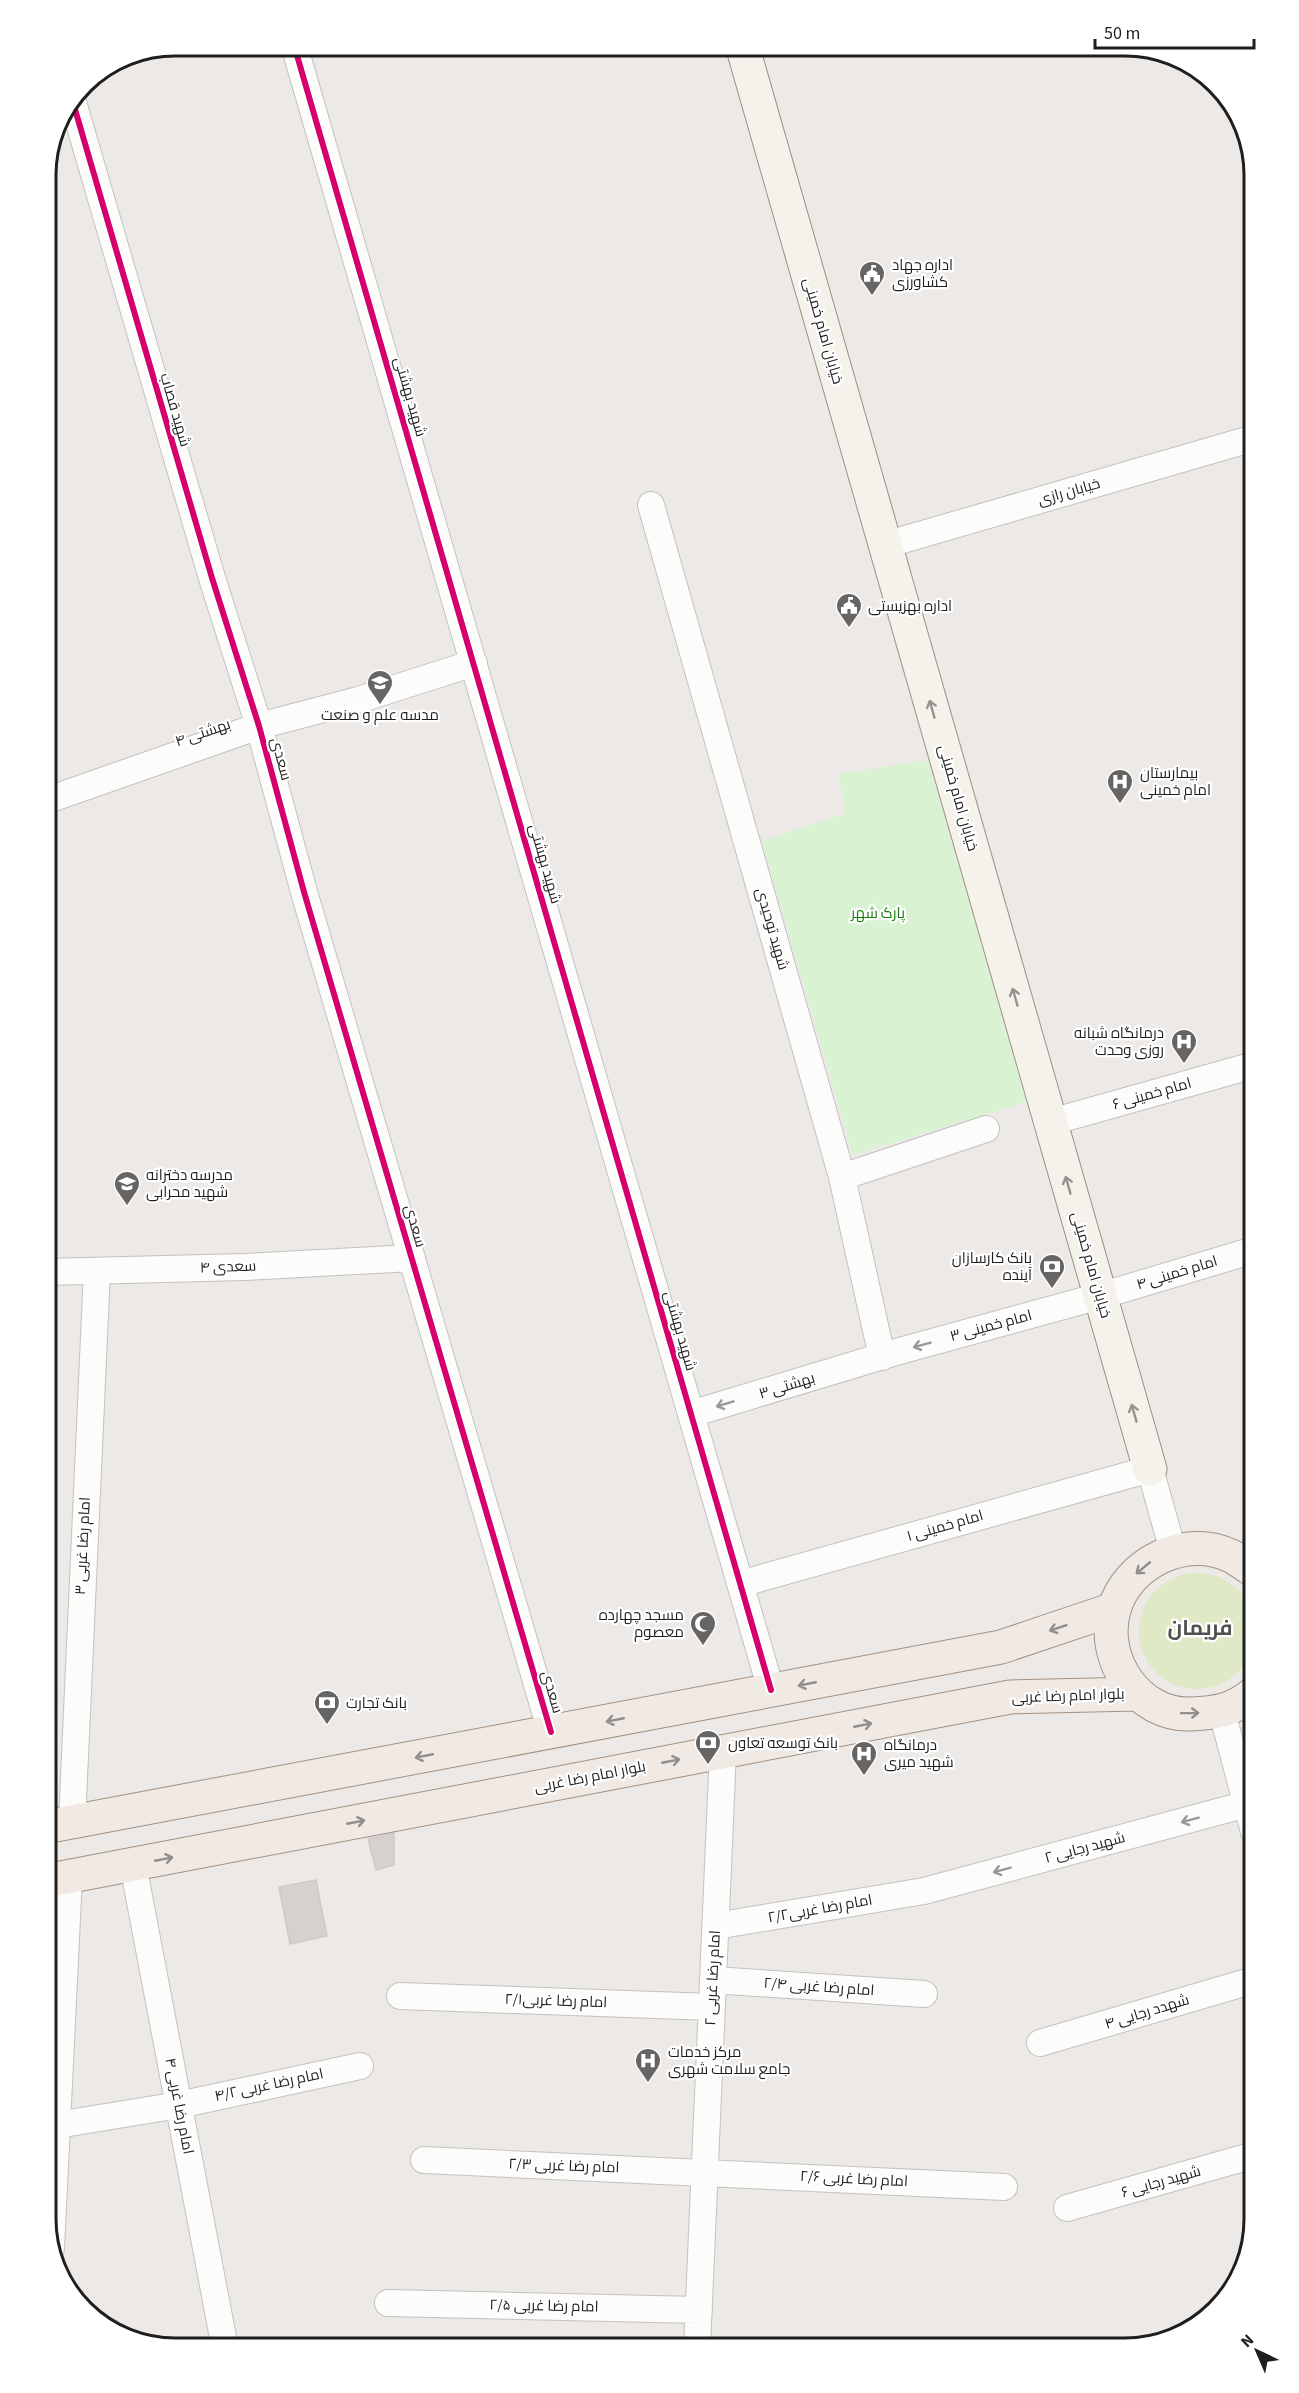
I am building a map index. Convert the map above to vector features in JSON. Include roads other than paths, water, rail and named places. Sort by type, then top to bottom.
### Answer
[{"type":"main road","points":[[1244,1564],[1231,1556],[1203,1548],[1173,1551],[1147,1563],[1127,1583],[1114,1609],[1111,1640],[1119,1669],[1137,1694],[1162,1710],[1182,1714],[1222,1712],[1244,1701]]},
{"type":"main road","points":[[59,1824],[1001,1647],[1114,1609]]},
{"type":"main road","name":"بلوار امام رضا غربی","points":[[57,1879],[1010,1697],[1137,1694]]},
{"type":"street","name":"شهید بهشتی","points":[[297,56],[771,1690]]},
{"type":"street","name":"خیابان امام خمینی","points":[[749,56],[885,545],[1173,1551]]},
{"type":"street","name":"شهید قصاب","points":[[75,110],[212,578],[259,726]]},
{"type":"street","name":"خیابان رازی","points":[[885,545],[1244,441]]},
{"type":"street","name":"شهید توحیدی","points":[[651,505],[842,1177],[882,1357]]},
{"type":"street","name":"بهشتی ۴","points":[[56,797],[259,726],[358,700],[474,663]]},
{"type":"street","name":"سعدی","points":[[259,726],[304,892],[551,1732]]},
{"type":"street","name":"امام خمینی ۶","points":[[1051,1122],[1244,1068]]},
{"type":"street","points":[[842,1177],[986,1129]]},
{"type":"street","name":"امام خمینی ۴","points":[[1100,1296],[1244,1253]]},
{"type":"street","name":"سعدی ۴","points":[[56,1272],[245,1267],[412,1257]]},
{"type":"street","name":"امام رضا غربی ۳","points":[[59,1824],[80,1600],[97,1271]]},
{"type":"street","name":"امام خمینی ۳","points":[[882,1357],[1100,1296]]},
{"type":"street","name":"بهشتی ۳","points":[[691,1414],[882,1357]]},
{"type":"street","name":"امام خمینی ۱","points":[[740,1584],[1150,1469]]},
{"type":"street","points":[[1222,1712],[1244,1793]]},
{"type":"street","name":"امام رضا غربی ۲","points":[[698,2338],[723,1751]]},
{"type":"street","name":"شهید رجایی ۲","points":[[924,1891],[1244,1805]]},
{"type":"street","name":"امام رضا غربی ۴","points":[[133,1864],[223,2337]]},
{"type":"street","points":[[56,1919],[57,1879]]},
{"type":"street","name":"امام رضا غربی۲/۲","points":[[716,1926],[924,1891]]},
{"type":"street","name":"امام رضا غربی ۲/۴","points":[[713,1980],[924,1994]]},
{"type":"street","name":"شهدد رجایی ۴","points":[[1040,2043],[1244,1983]]},
{"type":"street","name":"امام رضا غربی۲/۱","points":[[400,1996],[712,2007]]},
{"type":"street","name":"امام رضا غربی ۴/۲","points":[[57,2125],[178,2104],[360,2066]]},
{"type":"street","points":[[56,2104],[56,2146]]},
{"type":"street","name":"شهید رجایی ۶","points":[[1067,2208],[1244,2158]]},
{"type":"street","name":"امام رضا غربی ۲/۳","points":[[424,2160],[705,2171]]},
{"type":"street","name":"امام رضا غربی ۲/۶","points":[[705,2171],[1004,2187]]},
{"type":"street","name":"امام رضا غربی ۲/۵","points":[[388,2303],[699,2310]]},
{"type":"place","name":"اداره جهاد کشاورزی","points":[[872,297]]},
{"type":"place","name":"اداره بهزیستی","points":[[849,629]]},
{"type":"place","name":"مدسه علم و صنعت","points":[[380,706]]},
{"type":"place","name":"بیمارستان امام خمینی","points":[[1120,805]]},
{"type":"place","name":"درمانگاه شبانه روزی وحدت","points":[[1184,1065]]},
{"type":"place","name":"مدرسه دخترانه شهید محرابی","points":[[127,1207]]},
{"type":"place","name":"بانک کارسازان آینده","points":[[1052,1290]]},
{"type":"place","name":"مسجد چهارده معصوم","points":[[703,1647]]},
{"type":"place","name":"بانک تجارت","points":[[327,1726]]},
{"type":"place","name":"بانک توسعه تعاون","points":[[708,1766]]},
{"type":"place","name":"درمانگاه شهید میری","points":[[864,1777]]},
{"type":"place","name":"مرکز خدمات جامع سلامت شهری","points":[[648,2084]]},
{"type":"district","name":"فریمان","points":[[1200,1628]]},
{"type":"park label","name":"پارک شهر","points":[[878,913]]}]
